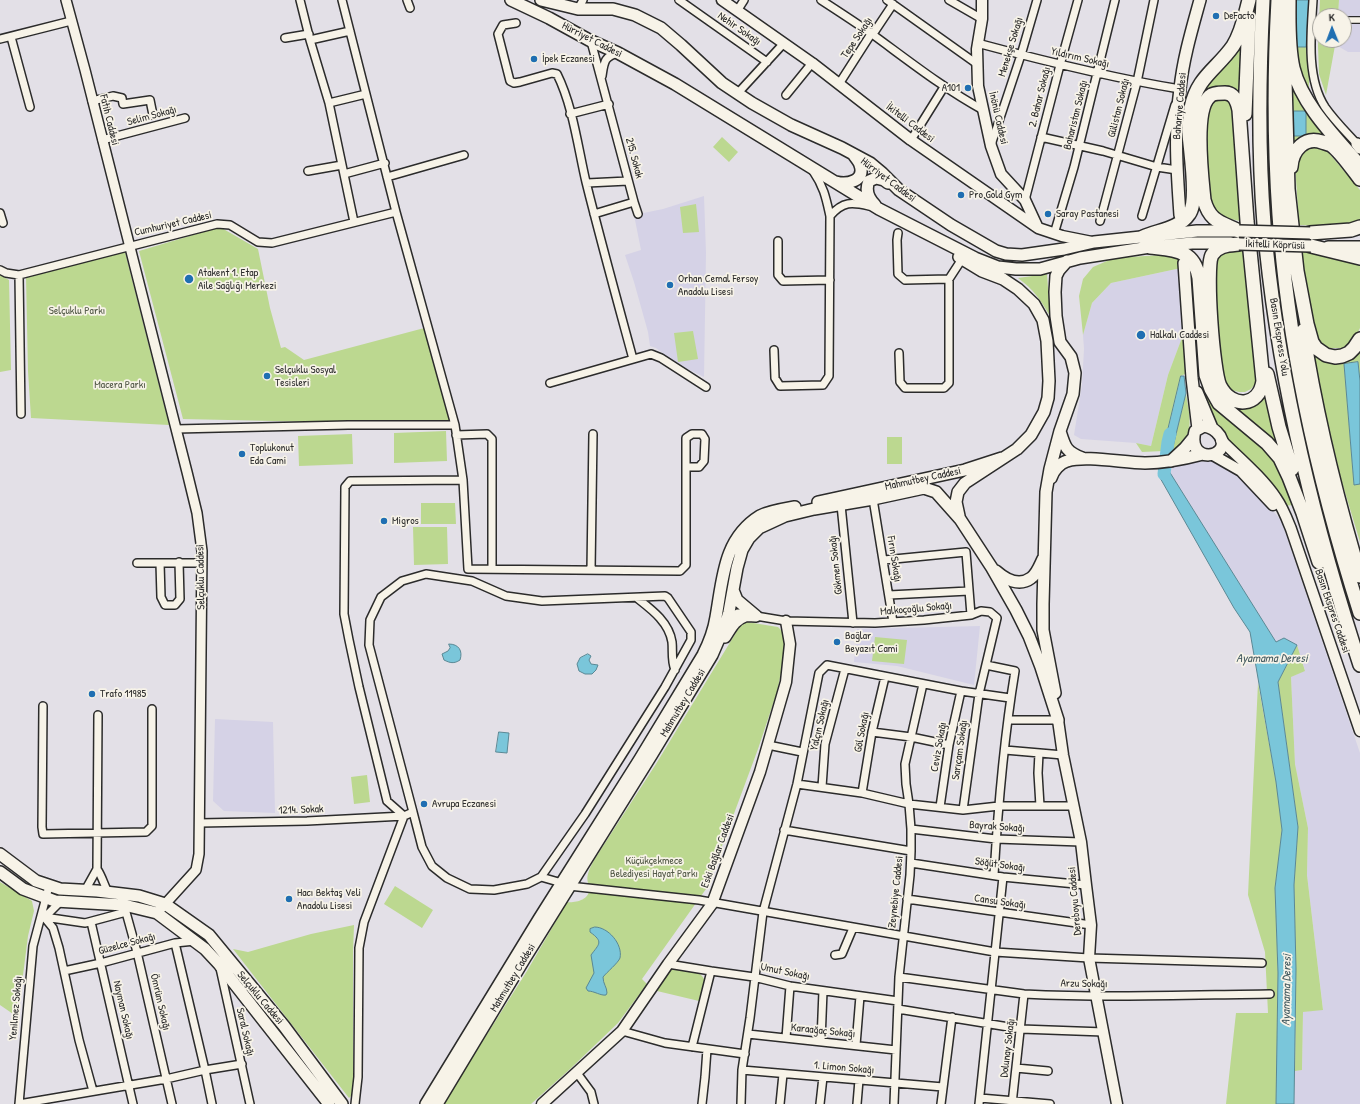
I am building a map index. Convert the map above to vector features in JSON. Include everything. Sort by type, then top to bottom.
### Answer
[{"type":"highway","points":[[1243,153],[1245,140],[1250,0]]},
{"type":"highway","points":[[1147,242],[1181,223],[1192,210],[1194,196],[1189,132],[1191,109],[1204,78],[1234,45],[1250,0]]},
{"type":"highway","name":"Basın Ekspress Yolu","points":[[1263,0],[1260,53],[1259,134],[1264,222],[1269,271],[1283,366],[1299,452],[1323,548],[1360,665]]},
{"type":"highway","points":[[1289,0],[1289,41],[1296,79],[1306,98],[1324,123],[1358,156]]},
{"type":"highway","points":[[1278,4],[1282,23],[1285,58],[1287,163],[1297,271],[1306,324],[1312,342],[1316,348],[1326,355],[1335,357],[1349,353],[1360,339]]},
{"type":"highway","name":"Basın Ekspress Yolu","points":[[1278,4],[1275,148],[1282,252],[1294,339],[1307,416],[1334,526],[1360,612]]},
{"type":"highway","points":[[1229,93],[1238,102],[1240,110],[1247,221],[1263,381],[1262,388],[1255,398],[1250,401],[1238,402],[1232,400],[1224,392],[1217,377],[1213,350],[1209,269],[1212,256],[1216,250],[1239,237],[1212,218],[1206,208],[1204,200],[1200,136],[1203,107],[1210,96],[1218,94],[1229,93]]},
{"type":"highway","points":[[1291,206],[1290,171],[1293,156],[1296,149],[1310,141],[1319,141],[1331,145],[1360,179]]},
{"type":"highway","points":[[1310,233],[1351,230],[1360,227]]},
{"type":"highway","points":[[1147,242],[1179,251],[1191,259],[1196,266],[1199,278],[1205,366],[1208,383],[1219,403],[1273,449],[1284,466],[1303,513]]},
{"type":"highway","points":[[1311,246],[1360,258]]},
{"type":"highway","points":[[1297,271],[1297,286],[1301,317],[1316,401],[1337,492],[1360,576]]},
{"type":"highway","points":[[1257,327],[1279,427],[1303,513],[1329,594],[1337,611],[1348,627]]},
{"type":"main road","name":"Hürriyet Caddesi","points":[[511,0],[549,18],[588,40],[618,53],[742,124],[879,209],[975,258],[998,267],[1040,269],[1147,242]]},
{"type":"main road","name":"Hürriyet Caddesi","points":[[541,0],[613,9],[635,15],[661,28],[681,44],[722,83],[752,103],[791,125],[870,163],[899,190],[970,237],[996,251],[1006,254],[1022,255],[1051,251],[1094,242],[1147,242]]},
{"type":"main road","name":"İkitelli Caddesi","points":[[722,0],[812,63],[911,140],[1038,228],[1076,240],[1094,242]]},
{"type":"main road","name":"İnönü Caddesi","points":[[982,0],[982,19],[977,43],[978,86],[991,146],[1001,174],[1025,200],[1038,228]]},
{"type":"main road","name":"Bahariye Caddesi","points":[[1180,215],[1176,126],[1180,89],[1187,50],[1200,0]]},
{"type":"main road","points":[[575,32],[570,19],[580,5]]},
{"type":"main road","points":[[832,181],[842,184],[854,182],[859,178],[861,172],[860,165],[852,154]]},
{"type":"main road","points":[[879,209],[868,196],[867,186],[869,181],[876,178],[884,180],[899,190]]},
{"type":"main road","points":[[920,229],[929,240],[982,271],[1003,279],[1018,288],[1034,304],[1043,320],[1047,341],[1049,381],[1048,398],[1044,412],[1031,435],[1017,449],[965,484],[958,492],[956,502],[960,519]]},
{"type":"main road","points":[[1310,233],[1360,235]]},
{"type":"main road","name":"İkitelli Köprüsü","points":[[1239,237],[1310,233]]},
{"type":"main road","points":[[1147,242],[1192,243],[1239,237]]},
{"type":"main road","name":"İkitelli Köprüsü","points":[[1239,237],[1311,246]]},
{"type":"main road","points":[[1311,246],[1360,247]]},
{"type":"main road","points":[[1340,247],[1360,252]]},
{"type":"main road","points":[[1058,720],[1055,692],[1043,630],[1043,604],[1046,492],[1050,469],[1060,431],[1073,394],[1075,373],[1071,357],[1060,342],[1056,316],[1056,276],[1059,270],[1067,262]]},
{"type":"main road","points":[[1184,263],[1196,433],[1194,443],[1198,450],[1208,455]]},
{"type":"main road","points":[[1046,492],[1052,474],[1060,465],[1072,460],[1086,459],[1145,463],[1171,461],[1208,455],[1219,450],[1221,440],[1220,436],[1212,428],[1192,378]]},
{"type":"main road","points":[[1171,461],[1185,448],[1196,433],[1204,426],[1212,428]]},
{"type":"main road","points":[[1060,431],[1066,448],[1071,454],[1086,459]]},
{"type":"main road","name":"Basın Ekspres Caddesi","points":[[1221,440],[1263,483],[1276,499],[1291,529],[1360,731]]},
{"type":"main road","name":"Basın Ekspres Caddesi","points":[[1208,455],[1241,471],[1262,492],[1277,509],[1296,545]]},
{"type":"main road","name":"Mahmutbey Caddesi","points":[[437,1104],[703,655],[713,630],[725,565],[732,545],[739,534],[750,523],[761,516],[780,510],[965,470],[1002,458]]},
{"type":"main road","name":"Mahmutbey Caddesi","points":[[426,1104],[539,919],[566,884],[652,754],[712,655],[729,609],[742,550],[749,538],[758,528],[785,516],[814,509],[873,500],[924,488],[936,492],[960,519],[992,568],[1016,610],[1041,667],[1058,720]]},
{"type":"main road","points":[[992,568],[1003,577],[1013,582],[1024,581],[1031,579],[1037,572],[1045,556]]},
{"type":"main road","points":[[733,590],[737,600],[756,616]]},
{"type":"main road","points":[[718,605],[744,616]]},
{"type":"main road","points":[[729,609],[756,616]]},
{"type":"main road","points":[[715,648],[726,636],[738,618],[744,616],[756,616]]},
{"type":"main road","name":"Eski Bağlar Caddesi","points":[[542,1104],[622,1031],[668,964],[712,904],[760,772],[786,682],[790,644],[786,621]]},
{"type":"main road","name":"Dereboyu Caddesi","points":[[1058,720],[1063,755],[1081,842],[1091,925],[1089,958],[1117,1104]]},
{"type":"main road","name":"Selçuklu Caddesi","points":[[0,854],[36,881],[49,886],[60,889],[108,892],[139,896],[165,904],[209,935],[284,1026],[342,1104]]},
{"type":"main road","name":"Selçuklu Caddesi","points":[[0,872],[23,890],[55,901],[157,912],[205,948],[329,1104]]},
{"type":"street","name":"Fatih Caddesi","points":[[66,0],[130,246]]},
{"type":"street","points":[[300,0],[309,37],[329,103],[354,222]]},
{"type":"street","points":[[342,0],[396,212],[455,425],[464,480],[468,569],[492,568],[680,571],[686,565],[686,438],[692,434],[702,434],[705,439],[704,461],[699,467],[687,467]]},
{"type":"street","points":[[407,0],[410,8]]},
{"type":"street","name":"Nehir Sokağı","points":[[679,0],[767,62]]},
{"type":"street","points":[[737,11],[744,0]]},
{"type":"street","points":[[821,0],[957,96],[983,110]]},
{"type":"street","points":[[949,0],[982,19]]},
{"type":"street","name":"Menekşe Sokağı","points":[[991,146],[1021,55],[1037,0]]},
{"type":"street","name":"2. Bahar Sokağı","points":[[1025,200],[1078,0]]},
{"type":"street","name":"Baharistan Sokağı","points":[[1054,234],[1080,145],[1115,0]]},
{"type":"street","name":"Gülistan Sokağı","points":[[1100,221],[1137,82],[1154,0]]},
{"type":"street","points":[[1313,0],[1311,40],[1316,89],[1324,106],[1358,156]]},
{"type":"street","points":[[890,2],[977,64]]},
{"type":"street","name":"Tepe Sokağı","points":[[839,84],[871,34],[875,31],[890,2]]},
{"type":"street","points":[[0,39],[71,21]]},
{"type":"street","points":[[516,23],[503,25],[498,34],[510,81],[514,83],[548,74],[556,74],[567,102],[586,184],[633,359]]},
{"type":"street","points":[[285,38],[309,37],[350,32]]},
{"type":"street","points":[[11,37],[30,107]]},
{"type":"street","name":"215. Sokak","points":[[588,40],[592,45],[602,78],[628,181],[638,214]]},
{"type":"street","points":[[738,93],[784,43]]},
{"type":"street","name":"Yıldırım Sokağı","points":[[977,43],[1060,65],[1137,82],[1180,89]]},
{"type":"street","points":[[602,78],[603,64],[606,58],[610,55],[618,53]]},
{"type":"street","points":[[786,95],[812,63]]},
{"type":"street","points":[[911,140],[944,87]]},
{"type":"street","points":[[1142,216],[1180,89]]},
{"type":"street","points":[[329,103],[366,94]]},
{"type":"street","points":[[92,101],[113,96],[122,98],[123,104],[150,100],[153,115]]},
{"type":"street","points":[[570,114],[609,104]]},
{"type":"street","name":"Selim Sokağı","points":[[102,140],[185,118]]},
{"type":"street","points":[[1041,137],[1080,145],[1157,167],[1177,170]]},
{"type":"street","points":[[387,177],[464,155]]},
{"type":"street","points":[[344,174],[385,164]]},
{"type":"street","points":[[308,171],[342,165]]},
{"type":"street","points":[[774,350],[775,378],[780,386],[823,385],[829,376],[830,216],[826,196],[821,182],[811,168]]},
{"type":"street","points":[[586,184],[628,181]]},
{"type":"street","points":[[594,214],[634,202]]},
{"type":"street","points":[[830,216],[836,209],[843,205],[854,203],[879,209]]},
{"type":"street","name":"Cumhuriyet Caddesi","points":[[0,270],[6,273],[19,275],[217,224],[230,225],[258,242],[272,243],[396,212]]},
{"type":"street","points":[[0,213],[3,223]]},
{"type":"street","points":[[898,233],[898,274],[905,280],[949,279]]},
{"type":"street","points":[[778,241],[778,275],[783,281],[830,280]]},
{"type":"street","name":"Selçuklu Caddesi","points":[[130,246],[197,513],[202,551],[199,854],[196,870],[157,912]]},
{"type":"street","points":[[899,352],[900,382],[904,388],[944,388],[949,383],[949,279],[962,259]]},
{"type":"street","points":[[19,275],[21,414]]},
{"type":"street","points":[[550,383],[652,354],[661,358],[706,387]]},
{"type":"street","points":[[176,429],[340,425],[455,425]]},
{"type":"street","points":[[456,435],[487,434],[492,439],[492,568]]},
{"type":"street","points":[[591,570],[593,434]]},
{"type":"street","points":[[404,816],[387,801],[348,640],[344,614],[345,488],[350,482],[464,480]]},
{"type":"street","name":"Fırın Sokağı","points":[[873,500],[893,622]]},
{"type":"street","name":"Gökmen Sokağı","points":[[841,505],[853,623]]},
{"type":"street","points":[[884,560],[966,552],[972,615]]},
{"type":"street","points":[[160,563],[161,598],[165,605],[175,605],[180,599],[179,562]]},
{"type":"street","points":[[136,563],[202,563]]},
{"type":"street","points":[[426,574],[472,581],[506,596],[542,601],[659,596],[668,598],[692,632],[691,640],[675,670],[585,814],[541,877],[527,884],[494,890],[470,889],[447,878],[432,866],[422,847],[369,645],[370,620],[381,598],[402,581],[426,574]]},
{"type":"street","points":[[889,595],[969,591]]},
{"type":"street","points":[[637,598],[652,609],[667,628],[672,642],[673,664],[675,670]]},
{"type":"street","name":"Malkoçoğlu Sokağı","points":[[756,616],[786,621],[853,623],[893,622],[972,615],[981,611],[990,612],[997,618],[979,694]]},
{"type":"street","points":[[741,1104],[742,1070],[748,1034],[763,912],[797,784],[802,752],[819,673],[826,665],[961,691],[1010,698]]},
{"type":"street","points":[[986,665],[1015,670],[1010,698],[996,839],[994,875]]},
{"type":"street","name":"Yalçın Sokağı","points":[[822,787],[825,744],[845,669]]},
{"type":"street","name":"Göl Sokağı","points":[[862,793],[872,732],[885,677]]},
{"type":"street","name":"Zeynebiye Caddesi","points":[[894,1104],[899,977],[911,863],[911,829],[905,764],[923,684]]},
{"type":"street","name":"Ceviz Sokağı","points":[[940,807],[949,745],[961,691]]},
{"type":"street","name":"Sarıçam Sokağı","points":[[963,810],[979,694]]},
{"type":"street","points":[[43,706],[43,834],[146,832],[152,826],[152,710]]},
{"type":"street","points":[[84,890],[97,869],[98,715]]},
{"type":"street","points":[[1008,720],[1058,720]]},
{"type":"street","points":[[872,732],[911,737],[949,745]]},
{"type":"street","points":[[768,745],[802,752]]},
{"type":"street","points":[[1005,750],[1063,755]]},
{"type":"street","points":[[1040,753],[1038,773],[1040,806]]},
{"type":"street","points":[[797,784],[862,793],[909,804],[963,810],[999,806],[1073,806]]},
{"type":"street","points":[[355,1104],[358,1077],[358,948],[364,922],[404,816],[413,812]]},
{"type":"street","name":"1214. Sokak","points":[[199,824],[307,821],[404,816]]},
{"type":"street","name":"Bayrak Sokağı","points":[[911,829],[996,839],[1081,842]]},
{"type":"street","points":[[784,830],[911,851]]},
{"type":"street","name":"Söğüt Sokağı","points":[[911,863],[1003,877],[1086,885]]},
{"type":"street","points":[[97,869],[101,874],[108,892]]},
{"type":"street","points":[[541,877],[550,878],[566,884],[699,900],[712,904],[995,952],[1089,958],[1262,963]]},
{"type":"street","points":[[1003,877],[980,1101],[1050,1104]]},
{"type":"street","name":"Yenilmez Sokağı","points":[[19,1104],[31,959],[33,946],[43,916],[49,886]]},
{"type":"street","points":[[31,892],[37,898],[43,916],[54,928],[79,1040],[93,1091]]},
{"type":"street","name":"Cansu Sokağı","points":[[907,899],[1091,925]]},
{"type":"street","points":[[43,916],[49,913],[62,901]]},
{"type":"street","points":[[43,916],[85,923],[125,909]]},
{"type":"street","name":"Ömrüm Sokağı","points":[[125,909],[137,952],[172,1104]]},
{"type":"street","name":"Nayman Sokağı","points":[[91,922],[133,1104]]},
{"type":"street","points":[[836,955],[842,954],[853,928]]},
{"type":"street","name":"Güzelce Sokağı","points":[[64,971],[175,943],[195,941]]},
{"type":"street","points":[[175,943],[212,1104]]},
{"type":"street","name":"Saral Sokağı","points":[[219,964],[250,1104]]},
{"type":"street","name":"Umut Sokağı","points":[[668,964],[754,977],[790,986],[860,996],[952,1017],[1021,1028],[1104,1032]]},
{"type":"street","points":[[692,1047],[712,971]]},
{"type":"street","name":"Arzu Sokağı","points":[[899,977],[1024,994],[1096,996],[1270,994]]},
{"type":"street","points":[[786,1038],[790,986]]},
{"type":"street","points":[[821,1042],[824,991]]},
{"type":"street","name":"Dolunay Sokağı","points":[[1012,1102],[1024,994]]},
{"type":"street","points":[[856,1045],[860,996]]},
{"type":"street","points":[[941,1104],[952,1017]]},
{"type":"street","points":[[622,1031],[665,1043],[745,1054]]},
{"type":"street","name":"Karaağaç Sokağı","points":[[748,1034],[896,1050]]},
{"type":"street","points":[[702,1104],[707,1048]]},
{"type":"street","points":[[19,1104],[166,1079],[205,1070],[242,1064]]},
{"type":"street","points":[[1016,1068],[1048,1072]]},
{"type":"street","name":"1. Limon Sokağı","points":[[742,1070],[943,1087]]},
{"type":"street","points":[[577,1073],[591,1092],[594,1104]]},
{"type":"street","points":[[780,1104],[783,1074]]},
{"type":"street","points":[[820,1104],[823,1077]]},
{"type":"street","points":[[857,1104],[859,1080]]},
{"type":"shaded area","points":[[1339,0],[1360,0],[1360,52],[1348,52],[1341,48],[1352,48],[1352,8],[1338,8]]},
{"type":"shaded area","name":"Orhan Cemal Fersoy Anadolu Lisesi","points":[[704,196],[706,253],[704,377],[677,364],[656,348],[650,346],[648,332],[625,255],[641,250],[634,215],[663,209]]},
{"type":"shaded area","points":[[1181,268],[1186,327],[1168,375],[1151,446],[1136,443],[1081,439],[1074,435],[1082,385],[1084,349],[1083,335],[1092,303],[1111,283]]},
{"type":"shaded area","points":[[1208,461],[1223,464],[1245,480],[1281,520],[1360,753],[1360,1104],[1294,1104],[1295,1071],[1302,1070],[1303,1012],[1323,1009],[1307,875],[1308,828],[1295,764],[1291,677],[1305,670],[1296,645],[1284,638],[1276,642],[1169,471],[1171,465]]},
{"type":"shaded area","points":[[980,626],[974,685],[897,666],[854,662],[857,629]]},
{"type":"shaded area","points":[[215,719],[273,722],[275,813],[224,811],[213,801]]},
{"type":"green space","points":[[1320,0],[1339,0],[1338,8],[1320,8]]},
{"type":"green space","points":[[1243,40],[1242,99],[1232,89],[1222,86],[1215,86],[1205,91],[1203,94],[1199,93]]},
{"type":"green space","points":[[1295,47],[1306,47],[1309,72],[1309,93],[1299,72]]},
{"type":"green space","points":[[1318,48],[1335,48],[1326,95],[1319,74]]},
{"type":"green space","points":[[1291,77],[1335,144],[1326,138],[1289,156]]},
{"type":"green space","points":[[1224,98],[1231,101],[1236,110],[1241,221],[1223,216],[1215,211],[1207,194],[1204,121],[1206,108],[1216,99]]},
{"type":"green space","points":[[722,137],[738,152],[729,162],[713,147]]},
{"type":"green space","points":[[1312,147],[1321,147],[1328,152],[1360,190],[1360,221],[1339,227],[1299,225],[1295,164],[1300,152]]},
{"type":"green space","points":[[696,204],[699,232],[683,233],[680,207]]},
{"type":"green space","points":[[220,227],[258,249],[270,308],[281,348],[285,347],[304,360],[428,327],[455,425],[183,419],[139,251]]},
{"type":"green space","points":[[1224,249],[1243,250],[1259,376],[1251,389],[1245,392],[1231,390],[1224,384],[1218,353],[1214,264]]},
{"type":"green space","points":[[1301,251],[1326,255],[1360,264],[1360,328],[1353,342],[1342,348],[1329,348],[1320,342],[1313,332]]},
{"type":"green space","points":[[125,252],[169,425],[31,418],[28,371],[26,277]]},
{"type":"green space","points":[[1177,254],[1181,268],[1111,283],[1092,303],[1083,335],[1079,296],[1083,279],[1093,267],[1114,258]]},
{"type":"green space","points":[[1047,274],[1050,316],[1036,295],[1018,278]]},
{"type":"green space","points":[[0,275],[9,280],[11,370],[0,372]]},
{"type":"green space","points":[[1186,327],[1187,373],[1181,376],[1163,451],[1142,452],[1136,443],[1151,446],[1168,375]]},
{"type":"green space","points":[[693,331],[698,359],[678,362],[674,333]]},
{"type":"green space","points":[[1360,348],[1360,381],[1358,362],[1344,364],[1354,485],[1360,484],[1360,542],[1341,479],[1311,351],[1319,357]]},
{"type":"green space","points":[[1199,372],[1277,463],[1293,505],[1284,506],[1223,434],[1212,417],[1205,401]]},
{"type":"green space","points":[[1186,393],[1190,426],[1186,438],[1172,451]]},
{"type":"green space","points":[[1266,393],[1281,450],[1233,407],[1252,407],[1263,398]]},
{"type":"green space","points":[[446,431],[447,461],[394,463],[394,433]]},
{"type":"green space","points":[[352,434],[353,464],[299,466],[298,436]]},
{"type":"green space","points":[[887,437],[902,437],[902,464],[887,464]]},
{"type":"green space","points":[[421,503],[455,503],[456,524],[421,524]]},
{"type":"green space","points":[[413,527],[447,527],[448,564],[414,565]]},
{"type":"green space","name":"Küçükçekmece Belediyesi Hayat Parkı","points":[[747,622],[778,627],[785,634],[787,645],[777,692],[758,749],[706,889],[642,979],[647,984],[618,1023],[531,1104],[443,1104],[527,971],[567,902],[581,900],[587,896],[589,890],[587,876],[594,860],[656,764],[740,626]]},
{"type":"green space","points":[[875,637],[907,640],[904,664],[872,661]]},
{"type":"green space","points":[[1297,645],[1305,671],[1291,677],[1295,764],[1308,828],[1307,875],[1323,1010],[1303,1012],[1302,1070],[1295,1071],[1296,969],[1294,885],[1298,827],[1278,682]]},
{"type":"green space","points":[[1258,683],[1276,782],[1282,830],[1275,888],[1278,973],[1276,1104],[1226,1104],[1236,1013],[1268,1013],[1265,952],[1248,895]]},
{"type":"green space","points":[[367,775],[370,802],[354,804],[351,777]]},
{"type":"green space","points":[[0,882],[32,901],[34,911],[28,936],[21,991],[16,1016],[0,1005]]},
{"type":"green space","points":[[395,886],[433,910],[422,928],[384,904]]},
{"type":"green space","points":[[354,925],[353,1094],[349,1098],[233,949],[248,952],[311,934]]},
{"type":"green space","points":[[671,969],[692,970],[703,977],[705,981],[699,1001],[657,991]]},
{"type":"water","points":[[1295,0],[1309,0],[1306,47],[1295,47]]},
{"type":"water","points":[[1294,111],[1306,111],[1306,136],[1294,136]]},
{"type":"water","points":[[1358,362],[1360,381],[1360,484],[1354,485],[1344,364]]},
{"type":"water","points":[[1181,376],[1184,376],[1186,393],[1172,451],[1163,451]]},
{"type":"water","name":"Ayamama Deresi","points":[[1171,465],[1169,471],[1276,642],[1284,638],[1297,645],[1278,682],[1298,827],[1294,885],[1296,969],[1294,1104],[1276,1104],[1278,973],[1275,888],[1282,830],[1276,782],[1250,632],[1234,608],[1159,476],[1160,466]]},
{"type":"water","points":[[449,644],[458,647],[461,654],[460,660],[452,663],[444,660],[442,654],[448,651],[450,648]]},
{"type":"water","points":[[588,654],[591,656],[589,660],[591,664],[598,665],[592,674],[585,674],[579,671],[577,664],[580,658]]},
{"type":"water","points":[[499,732],[509,733],[507,753],[496,752]]},
{"type":"water","points":[[595,927],[605,930],[614,937],[620,953],[619,960],[603,977],[607,991],[606,995],[588,991],[586,988],[594,973],[591,955],[599,943],[597,938],[590,932],[590,929]]},
{"type":"waterway","name":"Ayamama Deresi","points":[[1164,474],[1170,434]]},
{"type":"place","name":"DeFacto","points":[[1216,16]]},
{"type":"place","name":"İpek Eczanesi","points":[[534,59]]},
{"type":"place","name":"A101","points":[[968,88]]},
{"type":"place","name":"Pro Gold Gym","points":[[961,195]]},
{"type":"place","name":"Saray Pastanesi","points":[[1048,214]]},
{"type":"place","name":"Atakent 1. Etap Aile Sağlığı Merkezi","points":[[189,279]]},
{"type":"place","name":"Orhan Cemal Fersoy Anadolu Lisesi","points":[[670,285]]},
{"type":"place","name":"Halkalı Caddesi","points":[[1141,335]]},
{"type":"place","name":"Selçuklu Sosyal Tesisleri","points":[[267,376]]},
{"type":"place","name":"Toplukonut Eda Cami","points":[[242,454]]},
{"type":"place","name":"Migros","points":[[384,521]]},
{"type":"place","name":"Bağlar Beyazıt Cami","points":[[837,642]]},
{"type":"place","name":"Trafo 11985","points":[[92,694]]},
{"type":"place","name":"Avrupa Eczanesi","points":[[424,804]]},
{"type":"place","name":"Hacı Bektaş Veli Anadolu Lisesi","points":[[289,899]]},
{"type":"park label","name":"Selçuklu Parkı","points":[[77,311]]},
{"type":"park label","name":"Macera Parkı","points":[[120,385]]}]
